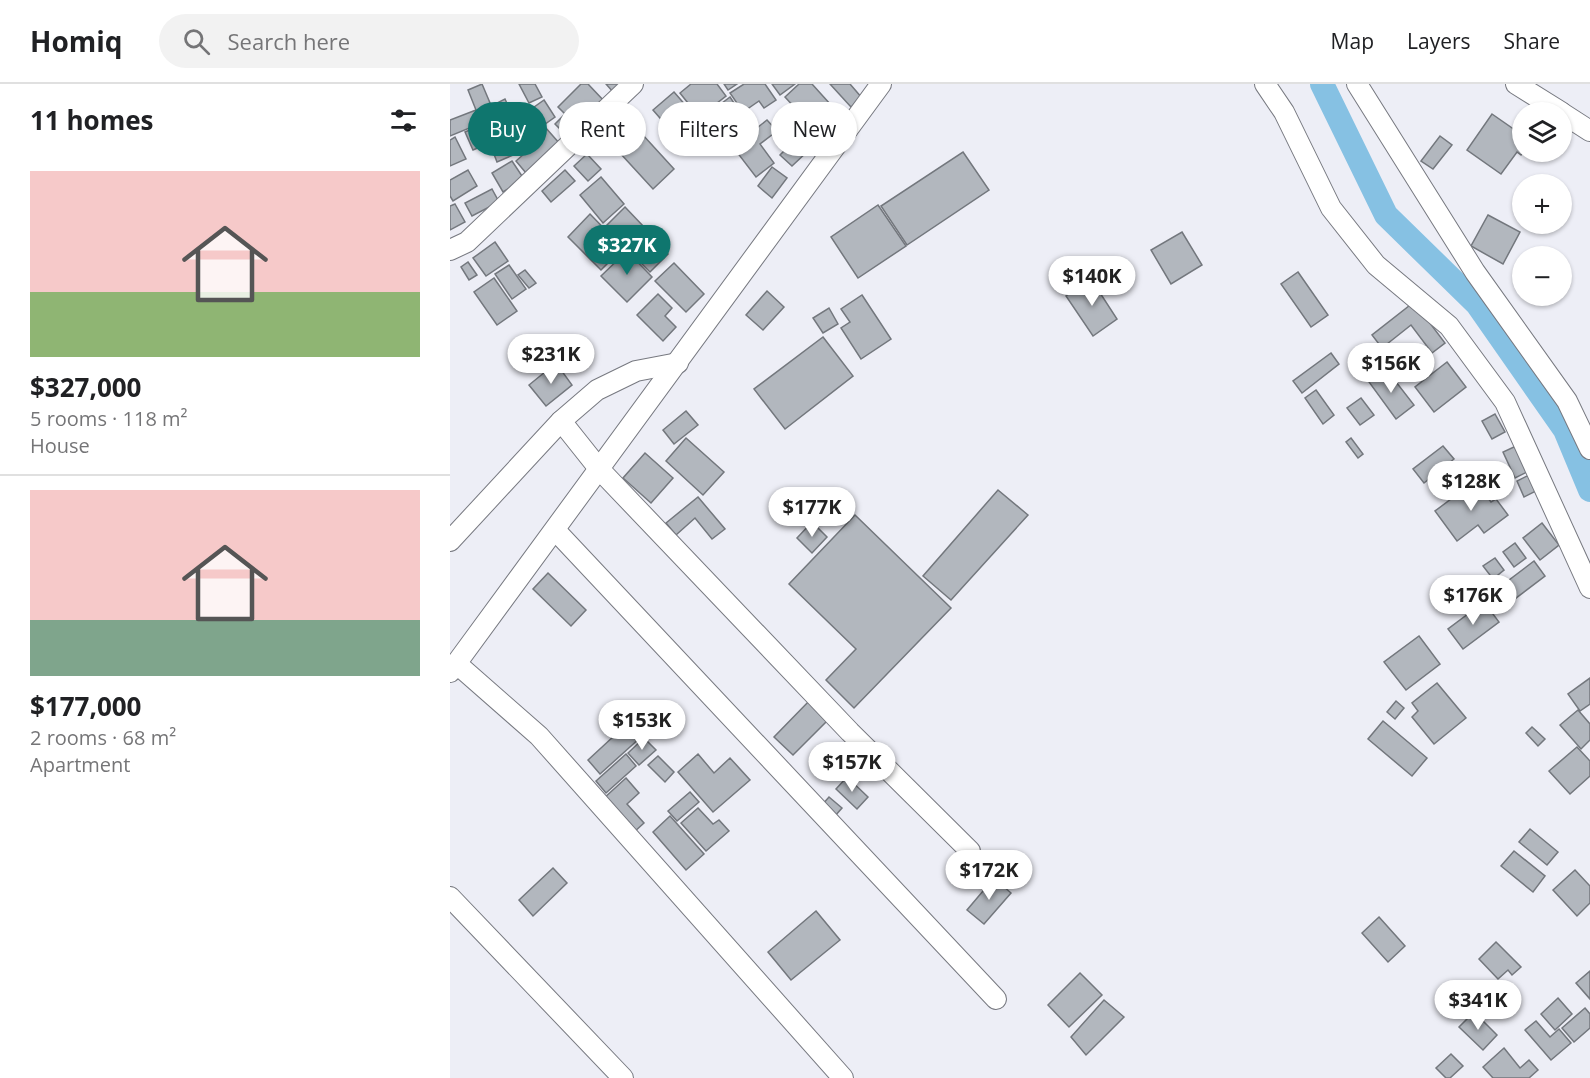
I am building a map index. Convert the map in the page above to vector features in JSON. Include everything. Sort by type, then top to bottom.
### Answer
[{"type":"street","points":[[450,250],[467,242],[633,84]]},
{"type":"street","points":[[843,1078],[539,736],[453,668],[556,531],[881,84]]},
{"type":"street","points":[[1265,84],[1284,112],[1331,208],[1376,264],[1449,326],[1505,402],[1590,588]]},
{"type":"street","points":[[1357,84],[1475,272],[1567,401],[1590,448]]},
{"type":"street","points":[[1516,84],[1544,102]]},
{"type":"street","points":[[1572,120],[1590,131]]},
{"type":"street","points":[[450,541],[561,421],[597,390],[636,372],[678,363]]},
{"type":"street","points":[[561,421],[600,470],[850,732],[970,851]]},
{"type":"street","points":[[556,531],[996,999]]},
{"type":"street","points":[[450,897],[623,1078]]},
{"type":"building","points":[[482,84],[490,102],[473,102],[468,90]]},
{"type":"building","points":[[519,84],[535,84],[542,97],[528,102]]},
{"type":"building","points":[[581,84],[588,84],[605,102],[563,102]]},
{"type":"building","points":[[606,84],[621,84],[613,92]]},
{"type":"building","points":[[691,84],[717,84],[726,96],[718,102],[687,102],[680,93]]},
{"type":"building","points":[[724,84],[737,84],[728,90]]},
{"type":"building","points":[[744,84],[765,84],[776,100],[764,108],[759,101],[736,102],[730,93]]},
{"type":"building","points":[[772,84],[795,84],[780,95]]},
{"type":"building","points":[[799,84],[812,84],[828,102],[790,102],[785,97]]},
{"type":"building","points":[[830,84],[850,84],[862,98],[857,102],[846,102]]},
{"type":"building","points":[[674,92],[683,102],[662,102]]},
{"type":"building","points":[[730,97],[733,102],[723,102]]},
{"type":"building","points":[[547,105],[555,117],[547,123]]},
{"type":"building","points":[[658,106],[658,116],[653,110]]},
{"type":"building","points":[[468,113],[468,129],[450,136],[450,120]]},
{"type":"building","points":[[1492,114],[1512,128],[1512,159],[1501,174],[1467,150]]},
{"type":"building","points":[[767,120],[771,124],[771,136],[760,144],[774,163],[756,177],[740,156],[759,156],[759,126]]},
{"type":"building","points":[[547,129],[559,143],[547,155]]},
{"type":"building","points":[[1440,136],[1452,145],[1433,169],[1421,161]]},
{"type":"building","points":[[455,137],[466,159],[450,166],[450,140]]},
{"type":"building","points":[[646,138],[658,152],[658,156],[662,156],[674,169],[653,189],[623,156],[646,156]]},
{"type":"building","points":[[963,152],[989,190],[907,245],[881,206]]},
{"type":"building","points":[[495,156],[511,156],[497,162]]},
{"type":"building","points":[[522,156],[546,156],[526,173],[516,161]]},
{"type":"building","points":[[585,156],[589,156],[601,169],[588,181],[574,166]]},
{"type":"building","points":[[781,156],[803,156],[792,166]]},
{"type":"building","points":[[512,161],[524,179],[503,192],[492,173]]},
{"type":"building","points":[[772,167],[787,178],[772,198],[758,186]]},
{"type":"building","points":[[468,170],[477,186],[453,201],[450,196],[450,180]]},
{"type":"building","points":[[565,170],[575,181],[551,202],[542,191]]},
{"type":"building","points":[[601,177],[624,204],[603,223],[580,195]]},
{"type":"building","points":[[492,189],[499,202],[472,216],[465,203]]},
{"type":"building","points":[[455,204],[465,222],[450,230],[450,206]]},
{"type":"building","points":[[878,205],[906,246],[858,278],[831,237]]},
{"type":"building","points":[[625,207],[644,227],[625,245],[606,226]]},
{"type":"building","points":[[590,214],[623,248],[601,270],[568,237]]},
{"type":"building","points":[[1488,215],[1512,228],[1512,234],[1519,234],[1503,264],[1471,246]]},
{"type":"building","points":[[645,231],[668,254],[650,272],[627,249]]},
{"type":"building","points":[[1182,232],[1202,265],[1171,284],[1151,250]]},
{"type":"building","points":[[495,242],[508,261],[486,276],[473,258]]},
{"type":"building","points":[[627,251],[652,277],[627,302],[601,276]]},
{"type":"building","points":[[468,262],[477,275],[469,280],[461,267]]},
{"type":"building","points":[[674,263],[704,294],[686,312],[655,281]]},
{"type":"building","points":[[509,265],[526,289],[512,299],[495,274]]},
{"type":"building","points":[[525,270],[536,283],[529,288],[518,275]]},
{"type":"building","points":[[1298,272],[1328,315],[1311,327],[1281,284]]},
{"type":"building","points":[[494,278],[517,311],[497,325],[474,292]]},
{"type":"building","points":[[1091,279],[1117,319],[1093,336],[1066,296]]},
{"type":"building","points":[[767,291],[784,307],[763,330],[746,315]]},
{"type":"building","points":[[658,294],[672,308],[665,316],[676,327],[663,341],[637,315]]},
{"type":"building","points":[[862,295],[891,339],[861,359],[841,328],[850,322],[841,309]]},
{"type":"building","points":[[1414,302],[1445,343],[1432,353],[1411,325],[1382,348],[1372,335]]},
{"type":"building","points":[[829,308],[838,324],[823,333],[813,318]]},
{"type":"building","points":[[823,337],[853,376],[785,429],[754,389]]},
{"type":"building","points":[[1331,353],[1339,364],[1302,393],[1293,381]]},
{"type":"building","points":[[1447,362],[1466,387],[1434,412],[1415,387]]},
{"type":"building","points":[[556,363],[572,385],[546,406],[529,385]]},
{"type":"building","points":[[1386,369],[1414,405],[1396,419],[1369,382]]},
{"type":"building","points":[[1316,390],[1334,415],[1323,424],[1305,398]]},
{"type":"building","points":[[1361,398],[1374,415],[1360,425],[1347,408]]},
{"type":"building","points":[[686,411],[698,425],[674,444],[663,430]]},
{"type":"building","points":[[1495,414],[1505,432],[1492,439],[1482,421]]},
{"type":"building","points":[[686,438],[724,472],[703,495],[666,461]]},
{"type":"building","points":[[1351,438],[1363,454],[1358,458],[1346,442]]},
{"type":"building","points":[[1443,446],[1454,459],[1424,483],[1413,469]]},
{"type":"building","points":[[1516,446],[1529,471],[1515,478],[1503,452]]},
{"type":"building","points":[[645,453],[673,478],[651,503],[623,478]]},
{"type":"building","points":[[1531,474],[1538,490],[1524,497],[1517,481]]},
{"type":"building","points":[[1475,481],[1491,502],[1496,499],[1508,515],[1484,533],[1478,525],[1457,541],[1435,511]]},
{"type":"building","points":[[998,490],[1028,515],[951,600],[923,576]]},
{"type":"building","points":[[698,497],[725,529],[712,539],[695,518],[676,535],[666,523]]},
{"type":"building","points":[[855,515],[951,608],[854,708],[826,680],[856,649],[789,584]]},
{"type":"building","points":[[812,522],[827,537],[812,553],[797,538]]},
{"type":"building","points":[[1542,523],[1559,545],[1540,560],[1523,538]]},
{"type":"building","points":[[1515,543],[1526,558],[1514,567],[1503,552]]},
{"type":"building","points":[[1495,558],[1504,570],[1493,579],[1483,566]]},
{"type":"building","points":[[1534,561],[1545,576],[1503,608],[1492,593]]},
{"type":"building","points":[[548,573],[586,610],[571,626],[533,589]]},
{"type":"building","points":[[1484,602],[1499,622],[1463,649],[1448,629]]},
{"type":"building","points":[[1419,636],[1440,664],[1406,690],[1384,662]]},
{"type":"building","points":[[1590,678],[1590,704],[1580,711],[1568,694]]},
{"type":"building","points":[[1437,683],[1466,718],[1434,744],[1412,717],[1418,711],[1412,703]]},
{"type":"building","points":[[810,700],[829,719],[793,755],[774,737]]},
{"type":"building","points":[[1396,701],[1404,708],[1395,719],[1387,712]]},
{"type":"building","points":[[1578,710],[1590,724],[1590,740],[1581,749],[1560,725]]},
{"type":"building","points":[[1383,721],[1427,758],[1412,776],[1368,739]]},
{"type":"building","points":[[628,723],[641,737],[600,774],[588,760]]},
{"type":"building","points":[[1532,727],[1545,739],[1538,746],[1526,733]]},
{"type":"building","points":[[644,738],[656,750],[639,765],[628,753]]},
{"type":"building","points":[[1577,747],[1590,761],[1590,776],[1570,794],[1549,771]]},
{"type":"building","points":[[626,754],[636,766],[606,793],[596,781]]},
{"type":"building","points":[[698,754],[714,773],[730,758],[750,780],[713,812],[678,772]]},
{"type":"building","points":[[658,756],[674,772],[665,782],[648,765]]},
{"type":"building","points":[[847,777],[868,797],[857,809],[836,789]]},
{"type":"building","points":[[626,778],[639,793],[627,804],[644,823],[633,833],[603,799]]},
{"type":"building","points":[[690,792],[699,802],[677,821],[668,811]]},
{"type":"building","points":[[829,797],[842,808],[835,816],[822,805]]},
{"type":"building","points":[[698,808],[713,824],[719,820],[729,831],[706,851],[681,823]]},
{"type":"building","points":[[670,816],[704,854],[686,870],[653,832]]},
{"type":"building","points":[[1530,829],[1558,852],[1547,865],[1519,842]]},
{"type":"building","points":[[1514,851],[1545,876],[1533,892],[1501,866]]},
{"type":"building","points":[[553,868],[567,883],[533,916],[519,900]]},
{"type":"building","points":[[1575,870],[1590,886],[1590,903],[1577,916],[1553,890]]},
{"type":"building","points":[[994,878],[1011,893],[984,924],[967,910]]},
{"type":"building","points":[[816,911],[840,940],[791,980],[768,952]]},
{"type":"building","points":[[1379,917],[1405,946],[1388,962],[1362,933]]},
{"type":"building","points":[[1496,942],[1521,967],[1512,975],[1508,970],[1498,979],[1479,959]]},
{"type":"building","points":[[1590,971],[1590,999],[1576,983]]},
{"type":"building","points":[[1080,973],[1102,995],[1069,1027],[1048,1005]]},
{"type":"building","points":[[1558,998],[1572,1014],[1555,1030],[1541,1014]]},
{"type":"building","points":[[1104,1000],[1124,1017],[1086,1055],[1071,1037]]},
{"type":"building","points":[[1585,1008],[1590,1014],[1590,1028],[1574,1042],[1562,1028]]},
{"type":"building","points":[[1474,1012],[1497,1035],[1483,1050],[1459,1027]]},
{"type":"building","points":[[1536,1021],[1550,1037],[1559,1029],[1571,1043],[1551,1060],[1525,1030]]},
{"type":"building","points":[[1504,1048],[1520,1068],[1529,1060],[1538,1070],[1529,1078],[1493,1078],[1483,1067]]},
{"type":"building","points":[[1451,1054],[1463,1066],[1450,1078],[1446,1078],[1436,1068]]},
{"type":"waterway","points":[[1322,84],[1386,215],[1477,304],[1565,430],[1590,490]]}]
